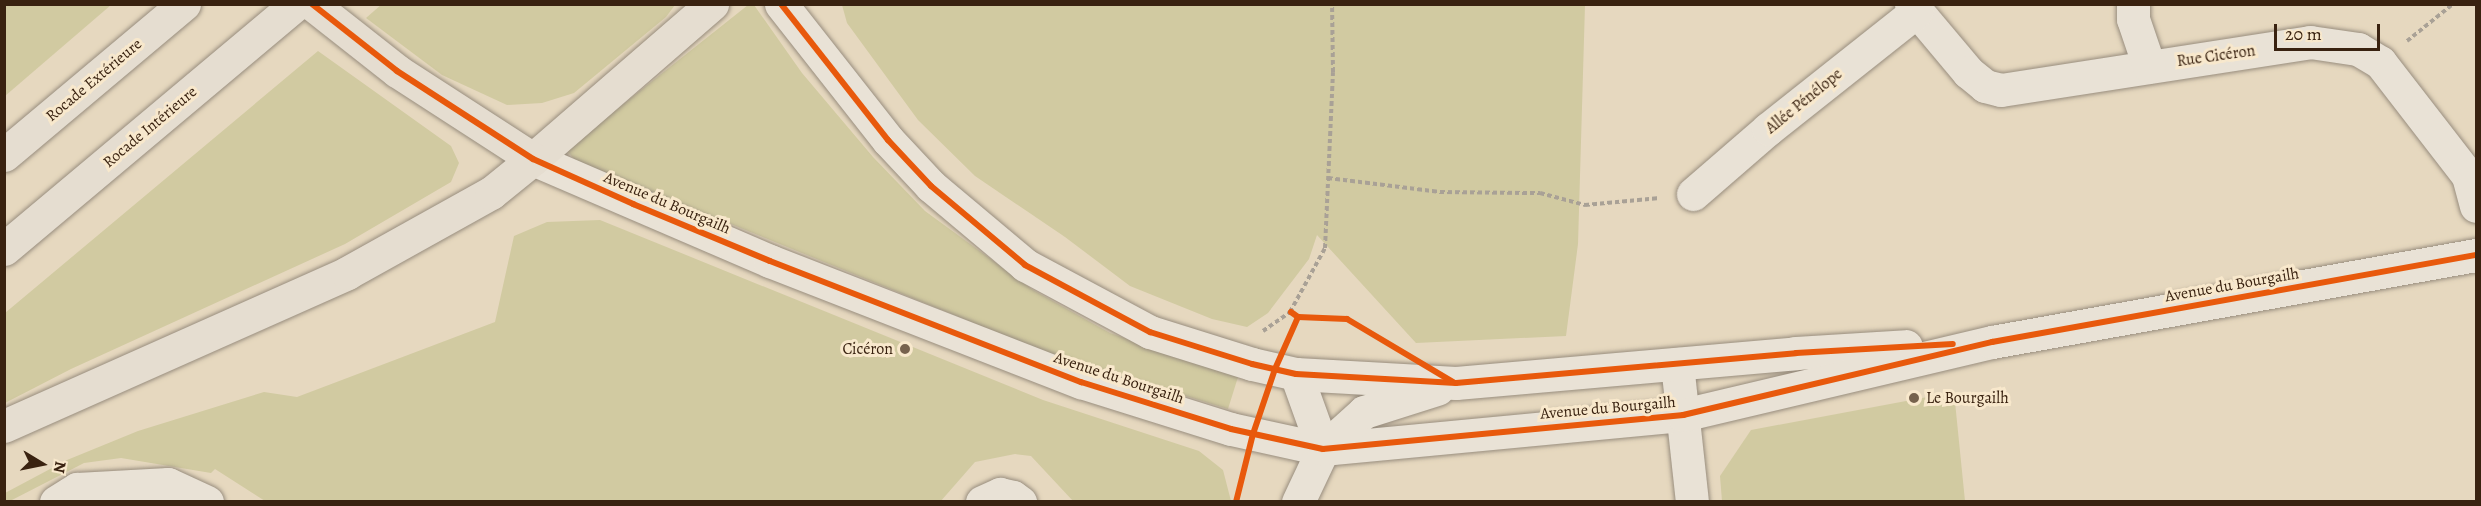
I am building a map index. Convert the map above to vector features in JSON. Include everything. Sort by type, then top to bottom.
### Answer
[{"type":"main road","name":"Rocade Extérieure","points":[[4,155],[184,4]]},
{"type":"main road","name":"Rocade Intérieure","points":[[4,249],[296,4]]},
{"type":"main road","name":"Avenue du Bourgailh","points":[[312,4],[397,71],[533,159],[770,261],[1081,382],[1231,429],[1323,449],[1683,415],[1992,342],[2476,255]]},
{"type":"main road","points":[[4,426],[347,273],[490,193],[533,159],[712,4]]},
{"type":"main road","name":"Avenue du Bourgailh","points":[[781,4],[888,141],[931,186],[1025,265],[1150,332],[1252,364],[1296,374],[1456,383],[1796,352],[1992,342]]},
{"type":"main road","points":[[2133,4],[2133,19],[2150,66]]},
{"type":"main road","name":"Rue Cicéron","points":[[1914,8],[1968,72],[1985,86],[2001,90],[2310,42],[2358,49],[2380,62],[2468,176],[2476,206]]},
{"type":"main road","name":"Allée Pénélope","points":[[1693,194],[1914,8]]},
{"type":"main road","points":[[1677,364],[1692,501]]},
{"type":"main road","points":[[1296,374],[1323,449],[1298,501]]},
{"type":"main road","name":"Avenue du Bourgailh","points":[[1323,449],[1364,412],[1456,383]]},
{"type":"main road","points":[[56,501],[77,489],[168,484],[207,501]]},
{"type":"main road","points":[[982,501],[1000,494],[1014,496],[1020,501]]},
{"type":"path","points":[[1298,317],[1290,312],[1325,248],[1333,72],[1332,4]]},
{"type":"path","points":[[2380,62],[2453,4]]},
{"type":"path","points":[[1328,178],[1440,192],[1540,193],[1585,205],[1693,194]]},
{"type":"shaded area","points":[[5,4],[111,4],[111,5],[5,96]]},
{"type":"shaded area","points":[[382,4],[675,5],[666,17],[574,93],[542,103],[507,105],[442,75],[366,18]]},
{"type":"shaded area","points":[[748,5],[754,5],[802,73],[873,157],[925,211],[1033,290],[1110,333],[1238,377],[1228,409],[1050,354],[576,161],[568,152],[573,144]]},
{"type":"shaded area","points":[[842,5],[1585,5],[1578,244],[1566,336],[1416,343],[1317,235],[1309,259],[1268,313],[1247,327],[1212,319],[1130,286],[1065,237],[975,176],[918,120],[847,23]]},
{"type":"shaded area","points":[[318,51],[451,146],[459,163],[451,182],[345,244],[71,369],[5,403],[5,313]]},
{"type":"shaded area","points":[[600,220],[1043,400],[1199,451],[1223,470],[1231,501],[1073,501],[1031,456],[1015,454],[975,462],[940,502],[265,501],[215,469],[211,473],[121,458],[84,463],[10,501],[5,501],[5,493],[67,460],[138,431],[264,392],[297,397],[495,322],[514,236],[547,222]]},
{"type":"shaded area","points":[[1954,392],[1965,501],[1722,501],[1720,476],[1751,430]]},
{"type":"cycle path","points":[[312,4],[397,71],[533,159],[633,204],[770,261],[1081,382],[1231,429],[1323,449],[1683,415],[1992,342],[2476,255]]},
{"type":"cycle path","points":[[781,4],[888,140],[931,186],[1025,265],[1150,332],[1252,364],[1296,374],[1456,383],[1796,353],[1953,344]]},
{"type":"cycle path","points":[[1291,312],[1298,317],[1347,319],[1453,382]]},
{"type":"cycle path","points":[[1236,502],[1253,434],[1275,369],[1298,317]]},
{"type":"place","name":"Cicéron","points":[[905,349]]},
{"type":"place","name":"Le Bourgailh","points":[[1914,398]]}]
